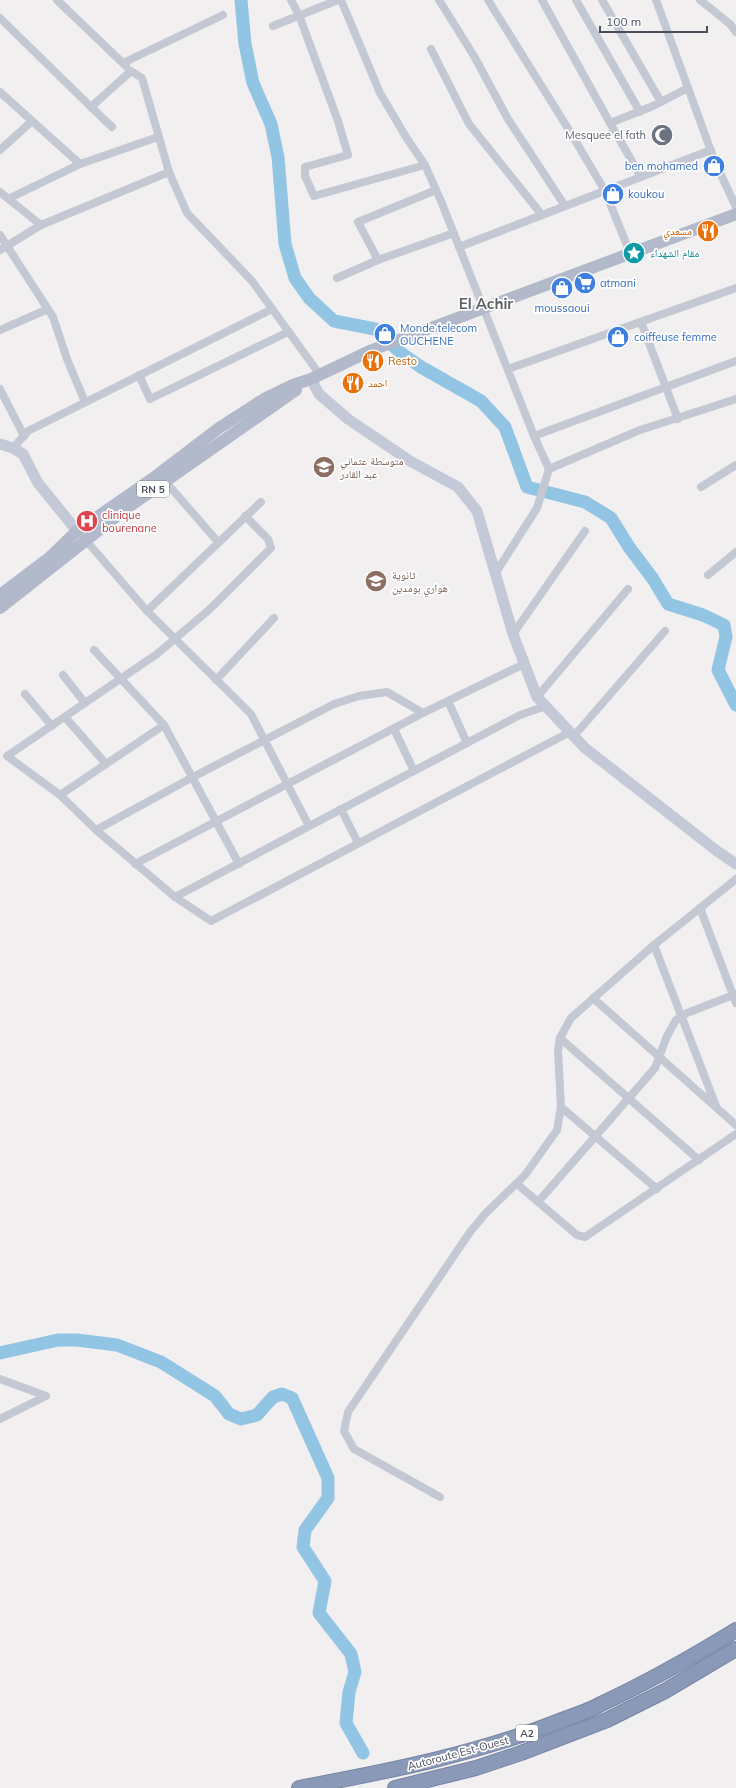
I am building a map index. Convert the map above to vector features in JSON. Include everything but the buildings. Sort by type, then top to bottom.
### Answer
[{"type":"highway","name":"Autoroute Est-Ouest","points":[[300,1788],[389,1772],[471,1752],[538,1730],[600,1705],[674,1667],[736,1630]]},
{"type":"highway","name":"Autoroute Est-Ouest","points":[[395,1788],[476,1768],[522,1753],[608,1720],[666,1691],[736,1648]]},
{"type":"main road","name":"RN 5","points":[[0,595],[49,558],[77,531],[219,428],[257,403],[293,385],[316,377],[372,350],[736,214]]},
{"type":"main road","name":"RN 5","points":[[0,608],[127,508],[316,377]]},
{"type":"street","points":[[57,0],[131,71],[142,78],[169,172],[187,213],[252,281],[288,332],[316,377],[319,394],[348,419],[410,461],[458,487],[477,511],[513,634],[537,697],[585,748],[734,862],[736,872]]},
{"type":"street","points":[[291,0],[299,15],[338,120],[348,155],[305,166],[305,176],[314,196],[425,165]]},
{"type":"street","points":[[273,26],[339,0],[380,92],[406,137],[425,165],[454,233],[534,436],[549,469],[537,508],[495,574]]},
{"type":"street","points":[[439,0],[474,56],[508,119],[564,206]]},
{"type":"street","points":[[488,0],[604,191],[630,253]]},
{"type":"street","points":[[542,0],[641,177]]},
{"type":"street","points":[[576,0],[640,112]]},
{"type":"street","points":[[602,0],[661,102]]},
{"type":"street","points":[[656,0],[711,150],[736,207]]},
{"type":"street","points":[[700,0],[730,24],[736,32]]},
{"type":"street","points":[[123,63],[223,15]]},
{"type":"street","points":[[0,18],[112,127]]},
{"type":"street","points":[[431,49],[469,124],[542,215]]},
{"type":"street","points":[[91,107],[131,71]]},
{"type":"street","points":[[610,123],[640,112],[688,88]]},
{"type":"street","points":[[0,92],[80,164]]},
{"type":"street","points":[[0,150],[32,121]]},
{"type":"street","points":[[10,198],[80,164],[158,137]]},
{"type":"street","points":[[459,246],[711,150]]},
{"type":"street","points":[[4,248],[41,225],[169,172]]},
{"type":"street","points":[[378,260],[358,222],[436,190]]},
{"type":"street","points":[[0,192],[10,198],[41,225]]},
{"type":"street","points":[[337,278],[378,260],[454,233]]},
{"type":"street","points":[[0,235],[4,248],[53,317],[67,359],[85,402]]},
{"type":"street","points":[[508,368],[736,288]]},
{"type":"street","points":[[0,330],[48,309]]},
{"type":"street","points":[[13,448],[28,431],[272,309]]},
{"type":"street","points":[[641,322],[678,419]]},
{"type":"street","points":[[140,375],[150,399],[288,332]]},
{"type":"street","points":[[534,436],[736,361]]},
{"type":"street","points":[[0,389],[24,436]]},
{"type":"street","points":[[549,469],[640,430],[678,419],[736,399]]},
{"type":"street","points":[[0,444],[13,448],[23,454],[38,483],[77,531],[147,611],[251,714],[286,785],[309,826]]},
{"type":"street","points":[[701,487],[736,465]]},
{"type":"street","points":[[165,481],[218,542]]},
{"type":"street","points":[[147,611],[261,502]]},
{"type":"street","points":[[245,516],[268,539],[271,548],[210,609],[157,654],[7,756],[60,795],[96,830],[175,897],[211,921],[358,843],[572,734],[665,632]]},
{"type":"street","points":[[513,634],[585,531]]},
{"type":"street","points":[[708,575],[736,552]]},
{"type":"street","points":[[537,697],[628,589]]},
{"type":"street","points":[[216,680],[274,618]]},
{"type":"street","points":[[94,650],[120,680],[164,725],[239,864]]},
{"type":"street","points":[[135,864],[423,713],[524,664]]},
{"type":"street","points":[[63,675],[85,704]]},
{"type":"street","points":[[96,830],[193,777],[334,704],[359,696],[387,692],[423,713]]},
{"type":"street","points":[[25,694],[52,726]]},
{"type":"street","points":[[448,701],[467,743]]},
{"type":"street","points":[[175,897],[520,715],[546,706]]},
{"type":"street","points":[[65,717],[106,764]]},
{"type":"street","points":[[60,795],[164,725]]},
{"type":"street","points":[[394,729],[414,771]]},
{"type":"street","points":[[341,809],[358,843]]},
{"type":"street","points":[[440,1497],[354,1449],[344,1431],[348,1412],[470,1232],[485,1214],[517,1184],[532,1166],[557,1130],[561,1107],[558,1051],[560,1038],[571,1018],[654,945],[736,879]]},
{"type":"street","points":[[538,1202],[655,1068],[670,1029],[682,1015],[735,997],[700,908]]},
{"type":"street","points":[[654,945],[717,1108]]},
{"type":"street","points":[[593,998],[736,1125]]},
{"type":"street","points":[[560,1038],[699,1160]]},
{"type":"street","points":[[561,1107],[657,1189]]},
{"type":"street","points":[[517,1184],[577,1235],[585,1237],[736,1134]]},
{"type":"street","points":[[0,1379],[46,1396],[0,1419]]},
{"type":"waterway","points":[[241,0],[245,44],[253,83],[271,124],[278,157],[285,244],[295,278],[309,298],[334,321],[375,329],[401,353],[421,367],[481,401],[505,427],[527,487],[585,502],[611,518],[629,547],[653,579],[668,604],[703,615],[724,625],[726,637],[718,670],[736,705]]},
{"type":"waterway","points":[[0,1353],[58,1340],[77,1340],[117,1345],[161,1362],[215,1396],[229,1414],[241,1419],[257,1415],[273,1397],[282,1394],[292,1398],[328,1478],[328,1498],[305,1530],[303,1547],[325,1581],[319,1613],[351,1654],[355,1672],[349,1692],[346,1723],[363,1753]]},
{"type":"place","name":"Mesquee el fath","points":[[662,135]]},
{"type":"place","name":"ben mohamed","points":[[714,166]]},
{"type":"place","name":"koukou","points":[[613,194]]},
{"type":"place","name":"مسعدي","points":[[708,231]]},
{"type":"place","name":"مقام الشهداء","points":[[634,253]]},
{"type":"place","name":"atmani","points":[[585,283]]},
{"type":"place","name":"moussaoui","points":[[562,288]]},
{"type":"place","name":"Monde telecom OUCHENE","points":[[385,334]]},
{"type":"place","name":"coiffeuse femme","points":[[618,337]]},
{"type":"place","name":"Resto","points":[[373,361]]},
{"type":"place","name":"احمد","points":[[353,383]]},
{"type":"place","name":"متوسطة عثماني عبد القادر","points":[[324,467]]},
{"type":"place","name":"clinique bourenane","points":[[87,521]]},
{"type":"place","name":"ثانوية هواري بومدين","points":[[376,581]]},
{"type":"district","name":"El Achir","points":[[486,304]]}]
